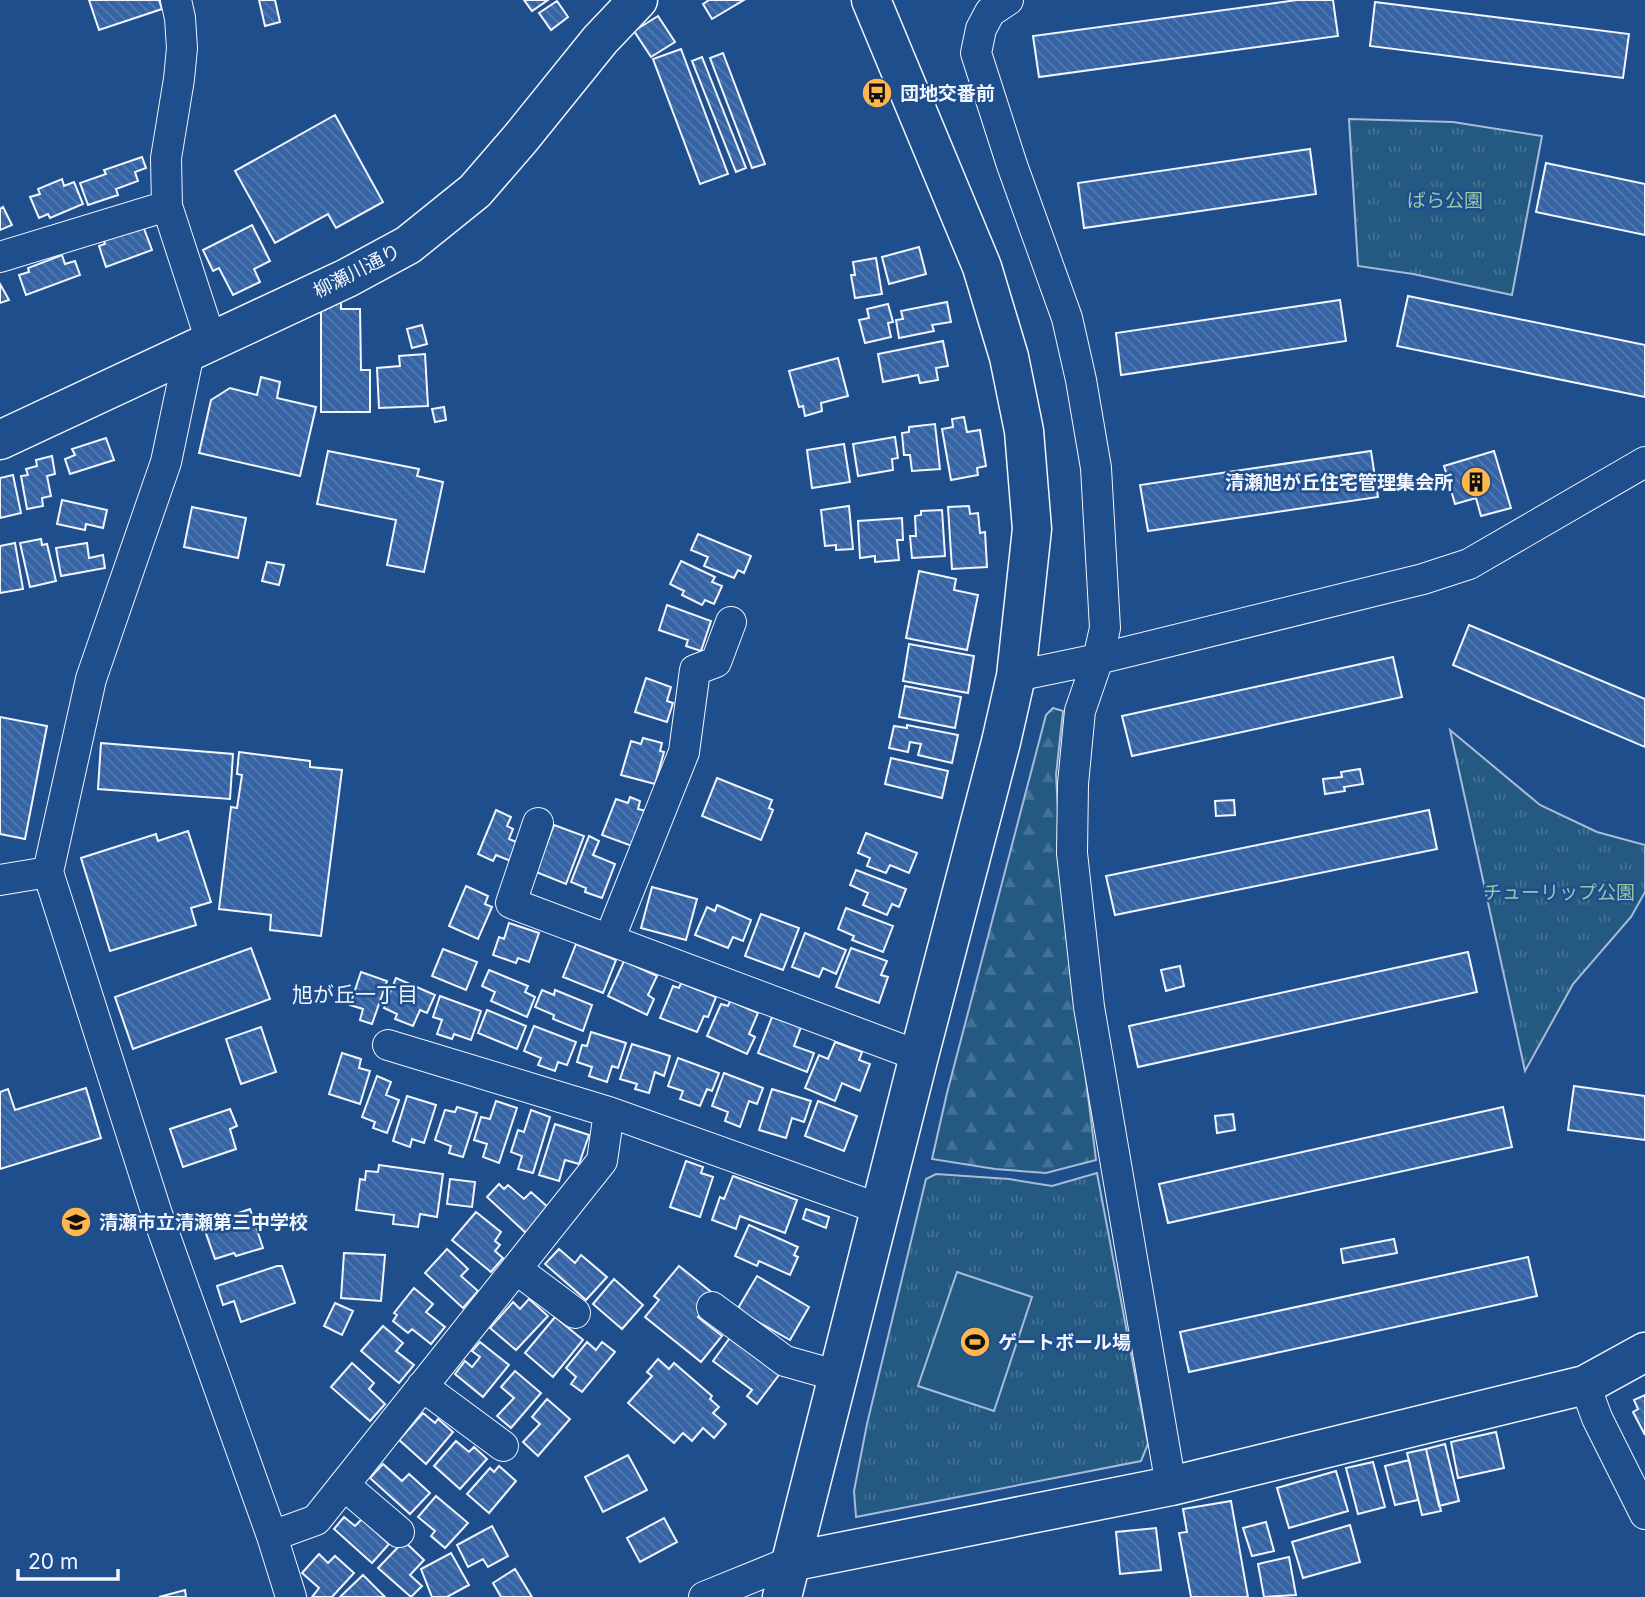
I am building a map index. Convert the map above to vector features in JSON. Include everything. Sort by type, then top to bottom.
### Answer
[{"type":"street","points":[[176,0],[182,48],[166,158],[167,206],[200,347],[166,462],[91,679],[48,872],[157,1214],[272,1536],[291,1597]]},
{"type":"street","name":"柳瀬川通り","points":[[0,440],[347,278],[408,245],[475,191],[600,40],[638,0]]},
{"type":"street","points":[[786,1580],[998,755],[1016,676],[1032,529],[1024,431],[1009,357],[982,267],[871,0]]},
{"type":"street","points":[[1008,0],[990,12],[981,29],[976,53],[1012,165],[1067,318],[1096,468],[1105,628],[1098,659],[1080,711],[1073,784],[1072,853],[1089,1007],[1171,1486]]},
{"type":"street","points":[[0,257],[167,206]]},
{"type":"street","points":[[1016,676],[1098,659],[1423,579],[1469,564],[1645,462]]},
{"type":"street","points":[[610,940],[684,752],[695,670],[716,662],[731,622]]},
{"type":"street","points":[[538,823],[511,903],[919,1056]]},
{"type":"street","points":[[0,880],[48,872]]},
{"type":"street","points":[[387,1045],[609,1112],[880,1209]]},
{"type":"street","points":[[272,1536],[316,1520],[602,1161],[609,1112]]},
{"type":"street","points":[[516,1269],[575,1313]]},
{"type":"street","points":[[712,1307],[785,1361],[838,1376]]},
{"type":"street","points":[[704,1597],[786,1580],[1585,1385],[1645,1352]]},
{"type":"street","points":[[1585,1385],[1597,1418],[1645,1514]]},
{"type":"street","points":[[422,1386],[503,1446]]},
{"type":"street","points":[[344,1485],[399,1532]]},
{"type":"green space","name":"ばら公園","points":[[1349,119],[1453,122],[1542,136],[1512,295],[1413,274],[1358,266]]},
{"type":"green space","points":[[1053,708],[1063,711],[1056,775],[1063,895],[1096,1160],[1046,1173],[995,1169],[932,1159],[1046,715]]},
{"type":"green space","name":"チューリップ公園","points":[[1450,730],[1540,805],[1597,832],[1645,845],[1645,892],[1631,917],[1573,984],[1525,1071]]},
{"type":"green space","points":[[1097,1173],[1148,1444],[1141,1461],[856,1517],[854,1491],[867,1424],[926,1179],[936,1174],[1009,1179],[1052,1186]]},
{"type":"green space","name":"ゲートボール場","points":[[957,1272],[1032,1297],[994,1411],[918,1386]]},
{"type":"building","points":[[89,0],[159,0],[162,9],[99,30]]},
{"type":"building","points":[[259,0],[275,0],[280,22],[265,26]]},
{"type":"building","points":[[524,0],[548,0],[532,11]]},
{"type":"building","points":[[709,0],[744,0],[712,19],[703,4]]},
{"type":"building","points":[[1297,0],[1333,0],[1338,36],[1039,77],[1033,36]]},
{"type":"building","points":[[557,1],[568,17],[551,30],[539,13]]},
{"type":"building","points":[[1375,2],[1629,34],[1623,78],[1370,46]]},
{"type":"building","points":[[658,16],[675,42],[651,57],[634,31]]},
{"type":"building","points":[[681,49],[728,174],[700,184],[653,59]]},
{"type":"building","points":[[723,53],[765,164],[752,168],[710,58]]},
{"type":"building","points":[[702,57],[746,168],[736,172],[692,61]]},
{"type":"building","points":[[335,115],[383,202],[336,228],[328,214],[275,243],[235,171]]},
{"type":"building","points":[[1310,149],[1316,194],[1084,228],[1078,183]]},
{"type":"building","points":[[142,157],[146,168],[135,172],[138,181],[116,189],[118,195],[88,205],[80,183],[106,174],[104,170]]},
{"type":"building","points":[[1546,163],[1645,184],[1645,235],[1536,212]]},
{"type":"building","points":[[62,179],[64,186],[74,182],[83,204],[50,218],[48,214],[39,218],[30,197],[40,194],[38,189]]},
{"type":"building","points":[[3,207],[12,225],[0,230],[0,209]]},
{"type":"building","points":[[252,225],[270,261],[254,269],[260,282],[233,295],[219,268],[213,271],[203,250]]},
{"type":"building","points":[[143,226],[152,250],[106,267],[99,246],[105,244],[103,239]]},
{"type":"building","points":[[919,247],[926,274],[889,284],[882,257]]},
{"type":"building","points":[[62,255],[65,264],[75,261],[80,275],[26,295],[19,275],[29,272],[28,268]]},
{"type":"building","points":[[876,258],[882,294],[855,298],[851,275],[855,275],[853,262]]},
{"type":"building","points":[[0,284],[9,300],[0,303]]},
{"type":"building","points":[[1408,296],[1645,345],[1645,397],[1397,346]]},
{"type":"building","points":[[1340,300],[1346,341],[1121,375],[1116,333]]},
{"type":"building","points":[[947,302],[951,322],[932,325],[934,331],[899,338],[896,320],[903,319],[901,311]]},
{"type":"building","points":[[326,303],[341,303],[341,309],[360,309],[361,370],[370,370],[370,412],[321,412],[321,309],[325,310]]},
{"type":"building","points":[[888,304],[893,322],[888,323],[891,337],[865,343],[859,320],[869,318],[867,309]]},
{"type":"building","points":[[422,325],[427,344],[412,348],[407,329]]},
{"type":"building","points":[[943,341],[948,366],[936,368],[938,380],[920,383],[918,375],[883,382],[878,354]]},
{"type":"building","points":[[425,354],[428,406],[379,408],[377,368],[400,366],[399,356]]},
{"type":"building","points":[[838,358],[848,396],[821,403],[822,411],[805,416],[803,406],[799,407],[789,371]]},
{"type":"building","points":[[261,377],[280,382],[277,398],[316,407],[300,476],[199,453],[211,400],[230,388],[257,395]]},
{"type":"building","points":[[444,407],[446,420],[435,422],[432,409]]},
{"type":"building","points":[[964,417],[967,432],[980,430],[986,466],[977,468],[978,475],[951,480],[942,429],[953,427],[952,419]]},
{"type":"building","points":[[935,424],[940,469],[912,471],[910,455],[904,455],[902,433],[909,432],[909,427]]},
{"type":"building","points":[[895,437],[898,458],[892,459],[893,470],[858,476],[853,444]]},
{"type":"building","points":[[106,438],[114,460],[70,474],[65,459],[75,455],[72,449]]},
{"type":"building","points":[[844,444],[850,482],[812,488],[807,450]]},
{"type":"building","points":[[328,451],[419,469],[417,476],[443,482],[424,572],[387,565],[396,520],[317,504]]},
{"type":"building","points":[[1371,451],[1378,497],[1148,531],[1140,485]]},
{"type":"building","name":"清瀬旭が丘住宅管理集会所","points":[[1494,451],[1511,508],[1481,516],[1476,498],[1455,504],[1444,466]]},
{"type":"building","points":[[52,456],[55,474],[47,476],[51,496],[42,498],[43,506],[27,509],[21,476],[28,475],[26,469],[37,466],[36,460]]},
{"type":"building","points":[[13,475],[21,513],[0,518],[0,478]]},
{"type":"building","points":[[62,500],[107,510],[103,528],[86,524],[85,530],[57,524]]},
{"type":"building","points":[[849,506],[853,549],[836,550],[836,545],[825,546],[821,510]]},
{"type":"building","points":[[969,506],[970,514],[978,513],[980,533],[985,532],[987,567],[952,569],[948,507]]},
{"type":"building","points":[[192,507],[246,518],[238,558],[184,547]]},
{"type":"building","points":[[942,510],[945,556],[912,558],[910,536],[916,536],[915,516],[921,515],[921,511]]},
{"type":"building","points":[[902,518],[903,540],[897,540],[899,560],[875,562],[875,556],[860,558],[858,521]]},
{"type":"building","points":[[698,534],[751,556],[744,573],[738,570],[734,578],[704,566],[708,557],[691,550]]},
{"type":"building","points":[[41,539],[42,545],[47,544],[56,581],[30,587],[20,543]]},
{"type":"building","points":[[15,543],[23,589],[0,593],[0,546]]},
{"type":"building","points":[[87,543],[89,558],[103,555],[105,568],[61,576],[56,548]]},
{"type":"building","points":[[681,561],[715,577],[712,582],[722,586],[714,604],[705,600],[702,605],[682,595],[684,591],[670,584]]},
{"type":"building","points":[[267,562],[284,565],[279,585],[262,581]]},
{"type":"building","points":[[919,571],[956,579],[954,590],[978,595],[967,650],[906,638]]},
{"type":"building","points":[[667,605],[711,621],[701,651],[686,646],[688,640],[659,630]]},
{"type":"building","points":[[1469,625],[1645,699],[1645,747],[1453,665]]},
{"type":"building","points":[[909,644],[974,656],[968,693],[903,681]]},
{"type":"building","points":[[1393,657],[1402,697],[1132,756],[1122,716]]},
{"type":"building","points":[[646,678],[671,687],[667,701],[673,703],[667,722],[635,712]]},
{"type":"building","points":[[905,686],[961,697],[955,728],[899,717]]},
{"type":"building","points":[[0,717],[47,726],[25,839],[0,834]]},
{"type":"building","points":[[907,725],[958,735],[952,763],[918,755],[921,744],[910,742],[908,752],[889,748],[894,726],[907,728]]},
{"type":"building","points":[[643,738],[662,743],[660,751],[664,752],[655,784],[621,775],[631,741],[641,744]]},
{"type":"building","points":[[101,743],[233,754],[230,799],[98,789]]},
{"type":"building","points":[[239,752],[310,761],[310,767],[342,770],[321,936],[270,930],[271,915],[219,909],[231,807],[237,808],[242,775],[237,774]]},
{"type":"building","points":[[891,758],[948,771],[942,798],[885,784]]},
{"type":"building","points":[[1360,769],[1363,784],[1344,787],[1345,791],[1325,794],[1323,779],[1342,777],[1341,772]]},
{"type":"building","points":[[717,778],[772,800],[769,808],[773,810],[761,840],[702,816]]},
{"type":"building","points":[[630,797],[640,801],[638,809],[646,811],[632,846],[602,835],[616,799],[628,803]]},
{"type":"building","points":[[1234,800],[1235,815],[1216,816],[1215,801]]},
{"type":"building","points":[[496,810],[511,817],[507,826],[513,829],[509,839],[519,843],[511,861],[496,855],[493,861],[478,854]]},
{"type":"building","points":[[1429,810],[1437,849],[1115,915],[1106,876]]},
{"type":"building","points":[[554,825],[584,836],[566,884],[536,872]]},
{"type":"building","points":[[188,831],[211,902],[191,908],[196,925],[110,951],[81,858],[156,834],[158,841]]},
{"type":"building","points":[[866,833],[917,853],[909,873],[890,865],[886,873],[867,866],[870,858],[858,853]]},
{"type":"building","points":[[589,836],[599,841],[593,855],[615,864],[602,898],[585,892],[586,888],[571,882]]},
{"type":"building","points":[[856,870],[906,889],[899,907],[892,904],[887,915],[863,905],[868,893],[850,885]]},
{"type":"building","points":[[466,886],[488,896],[485,904],[492,907],[478,939],[449,926]]},
{"type":"building","points":[[652,887],[697,899],[686,940],[641,928]]},
{"type":"building","points":[[717,905],[751,920],[743,941],[733,937],[728,948],[695,935],[707,907],[715,911]]},
{"type":"building","points":[[846,908],[893,926],[883,952],[852,940],[854,936],[838,929]]},
{"type":"building","points":[[761,914],[799,928],[783,970],[745,956]]},
{"type":"building","points":[[509,923],[539,933],[529,962],[518,958],[516,963],[493,955],[499,937],[504,939]]},
{"type":"building","points":[[805,933],[846,950],[836,974],[823,968],[819,977],[792,967]]},
{"type":"building","points":[[576,944],[616,960],[603,993],[563,977]]},
{"type":"building","points":[[251,948],[270,999],[133,1049],[115,997]]},
{"type":"building","points":[[851,948],[887,961],[881,975],[888,977],[879,1003],[836,987]]},
{"type":"building","points":[[443,949],[477,962],[466,990],[432,976]]},
{"type":"building","points":[[1468,952],[1477,992],[1138,1067],[1129,1026]]},
{"type":"building","points":[[624,961],[657,976],[648,995],[654,999],[647,1015],[608,996]]},
{"type":"building","points":[[1180,966],[1184,986],[1166,991],[1161,970]]},
{"type":"building","points":[[489,970],[528,986],[525,992],[535,997],[527,1017],[491,1001],[495,992],[482,986]]},
{"type":"building","points":[[361,972],[387,981],[372,1024],[360,1020],[363,1009],[350,1005]]},
{"type":"building","points":[[396,978],[435,995],[427,1013],[420,1010],[413,1026],[395,1019],[397,1014],[384,1008]]},
{"type":"building","points":[[681,983],[716,997],[708,1017],[704,1016],[697,1032],[660,1018],[673,986],[679,988]]},
{"type":"building","points":[[542,990],[554,995],[555,990],[592,1005],[583,1031],[553,1019],[554,1015],[535,1007]]},
{"type":"building","points":[[440,996],[481,1011],[471,1040],[454,1034],[452,1039],[437,1034],[442,1020],[433,1017]]},
{"type":"building","points":[[730,1001],[758,1013],[749,1034],[755,1037],[747,1054],[707,1036],[721,1004],[728,1006]]},
{"type":"building","points":[[487,1010],[526,1026],[517,1049],[478,1033]]},
{"type":"building","points":[[772,1017],[801,1027],[794,1046],[814,1053],[807,1072],[758,1053]]},
{"type":"building","points":[[534,1026],[576,1042],[567,1065],[558,1062],[555,1071],[538,1065],[541,1058],[524,1051]]},
{"type":"building","points":[[261,1027],[276,1072],[241,1084],[226,1039]]},
{"type":"building","points":[[591,1032],[626,1043],[618,1068],[612,1066],[607,1082],[589,1076],[592,1067],[577,1062],[582,1045],[587,1046]]},
{"type":"building","points":[[835,1042],[862,1052],[859,1060],[870,1064],[860,1091],[842,1083],[835,1101],[805,1088],[819,1055],[828,1059]]},
{"type":"building","points":[[632,1044],[670,1056],[664,1076],[655,1072],[649,1093],[635,1089],[637,1084],[620,1079]]},
{"type":"building","points":[[342,1053],[361,1059],[359,1068],[370,1071],[360,1104],[329,1094]]},
{"type":"building","points":[[678,1058],[719,1073],[712,1091],[707,1089],[700,1106],[680,1099],[683,1091],[668,1086]]},
{"type":"building","points":[[724,1073],[763,1088],[757,1104],[749,1101],[740,1127],[725,1121],[728,1112],[712,1106]]},
{"type":"building","points":[[377,1076],[391,1082],[386,1095],[399,1100],[387,1133],[373,1128],[375,1122],[362,1117]]},
{"type":"building","points":[[1574,1086],[1645,1096],[1645,1140],[1568,1130]]},
{"type":"building","points":[[86,1088],[101,1138],[0,1169],[0,1092],[8,1089],[15,1110]]},
{"type":"building","points":[[772,1089],[811,1101],[804,1122],[792,1118],[786,1138],[759,1130]]},
{"type":"building","points":[[407,1096],[436,1105],[424,1143],[412,1139],[410,1147],[393,1141]]},
{"type":"building","points":[[496,1101],[517,1108],[499,1163],[483,1157],[487,1144],[474,1140],[481,1117],[490,1119]]},
{"type":"building","points":[[818,1101],[857,1116],[844,1151],[805,1136]]},
{"type":"building","points":[[457,1107],[477,1113],[463,1157],[449,1153],[451,1146],[435,1140],[445,1110],[455,1112]]},
{"type":"building","points":[[1503,1107],[1512,1147],[1168,1223],[1159,1184]]},
{"type":"building","points":[[230,1109],[237,1126],[230,1129],[236,1149],[183,1167],[170,1129]]},
{"type":"building","points":[[531,1110],[550,1117],[533,1173],[518,1169],[522,1156],[511,1152],[518,1130],[524,1132]]},
{"type":"building","points":[[1233,1114],[1235,1130],[1217,1133],[1215,1116]]},
{"type":"building","points":[[555,1124],[589,1135],[579,1164],[565,1160],[559,1181],[539,1175]]},
{"type":"building","points":[[686,1161],[703,1167],[701,1173],[713,1177],[700,1217],[670,1207]]},
{"type":"building","points":[[379,1165],[443,1174],[437,1217],[420,1214],[418,1227],[393,1224],[394,1215],[356,1210],[360,1179],[365,1180],[366,1171],[378,1172]]},
{"type":"building","points":[[733,1176],[797,1200],[785,1233],[740,1216],[736,1229],[712,1220],[720,1197],[724,1199]]},
{"type":"building","points":[[450,1179],[475,1182],[472,1207],[447,1204]]},
{"type":"building","points":[[499,1184],[504,1189],[508,1185],[524,1199],[531,1192],[549,1208],[526,1233],[487,1197]]},
{"type":"building","points":[[250,1209],[263,1248],[215,1259],[203,1225]]},
{"type":"building","points":[[806,1209],[829,1217],[826,1228],[803,1219]]},
{"type":"building","points":[[476,1212],[501,1232],[495,1241],[500,1245],[495,1251],[503,1258],[491,1272],[452,1240]]},
{"type":"building","points":[[749,1225],[798,1247],[794,1255],[798,1257],[790,1275],[759,1261],[757,1266],[735,1256]]},
{"type":"building","points":[[1394,1239],[1397,1253],[1343,1263],[1341,1249]]},
{"type":"building","points":[[447,1249],[468,1269],[461,1276],[478,1291],[463,1308],[425,1273]]},
{"type":"building","points":[[559,1249],[575,1263],[581,1255],[607,1277],[586,1300],[545,1264]]},
{"type":"building","points":[[344,1253],[385,1255],[381,1301],[341,1298]]},
{"type":"building","points":[[1528,1257],[1537,1296],[1189,1372],[1180,1332]]},
{"type":"building","points":[[282,1266],[295,1303],[241,1322],[234,1301],[223,1305],[217,1286]]},
{"type":"building","points":[[679,1266],[715,1295],[698,1317],[722,1336],[701,1362],[645,1317],[659,1300],[654,1296]]},
{"type":"building","points":[[757,1276],[809,1307],[790,1340],[737,1310]]},
{"type":"building","points":[[614,1279],[643,1305],[622,1329],[593,1304]]},
{"type":"building","points":[[414,1288],[433,1304],[426,1312],[445,1327],[431,1344],[412,1329],[408,1333],[393,1321],[397,1315],[394,1313]]},
{"type":"building","points":[[529,1299],[548,1316],[516,1350],[490,1328],[513,1302],[520,1309]]},
{"type":"building","points":[[335,1303],[353,1311],[342,1335],[324,1326]]},
{"type":"building","points":[[555,1317],[583,1340],[553,1377],[525,1353]]},
{"type":"building","points":[[383,1326],[403,1343],[396,1351],[414,1365],[399,1383],[361,1351]]},
{"type":"building","points":[[732,1335],[782,1371],[757,1404],[747,1396],[752,1390],[713,1361]]},
{"type":"building","points":[[480,1342],[509,1365],[483,1397],[455,1374],[465,1361],[472,1367],[480,1357],[472,1351]]},
{"type":"building","points":[[587,1342],[596,1350],[602,1342],[615,1352],[582,1392],[571,1384],[576,1377],[566,1368]]},
{"type":"building","points":[[658,1359],[669,1369],[674,1363],[712,1396],[710,1399],[719,1407],[713,1413],[726,1424],[714,1438],[703,1428],[692,1441],[683,1433],[674,1443],[628,1403],[652,1376],[647,1372]]},
{"type":"building","points":[[352,1363],[374,1383],[369,1389],[385,1404],[370,1421],[331,1387]]},
{"type":"building","points":[[515,1371],[541,1393],[511,1428],[497,1416],[514,1398],[501,1387]]},
{"type":"building","points":[[1645,1395],[1645,1435],[1633,1412],[1638,1409],[1634,1400]]},
{"type":"building","points":[[547,1399],[570,1419],[538,1456],[523,1442],[540,1424],[532,1417]]},
{"type":"building","points":[[423,1413],[435,1423],[438,1419],[453,1432],[426,1464],[399,1440]]},
{"type":"building","points":[[1496,1432],[1504,1468],[1458,1478],[1451,1442]]},
{"type":"building","points":[[456,1441],[469,1452],[474,1447],[487,1459],[460,1489],[434,1466]]},
{"type":"building","points":[[1445,1444],[1459,1501],[1439,1506],[1426,1449]]},
{"type":"building","points":[[1426,1449],[1441,1511],[1422,1515],[1407,1453]]},
{"type":"building","points":[[628,1455],[647,1490],[603,1512],[585,1477]]},
{"type":"building","points":[[1409,1460],[1418,1500],[1395,1505],[1385,1466]]},
{"type":"building","points":[[1373,1462],[1385,1507],[1358,1514],[1346,1468]]},
{"type":"building","points":[[383,1464],[402,1481],[409,1474],[430,1493],[410,1514],[370,1478]]},
{"type":"building","points":[[499,1466],[516,1481],[489,1513],[467,1494],[490,1468],[494,1472]]},
{"type":"building","points":[[1336,1471],[1348,1511],[1289,1528],[1277,1488]]},
{"type":"building","points":[[436,1496],[468,1523],[445,1548],[431,1536],[435,1531],[418,1517]]},
{"type":"building","points":[[1231,1501],[1248,1597],[1191,1597],[1179,1533],[1187,1532],[1183,1509]]},
{"type":"building","points":[[344,1517],[355,1526],[362,1519],[389,1544],[372,1563],[334,1529]]},
{"type":"building","points":[[664,1518],[677,1542],[640,1562],[627,1538]]},
{"type":"building","points":[[1266,1522],[1274,1551],[1252,1556],[1243,1528]]},
{"type":"building","points":[[1350,1525],[1360,1562],[1303,1578],[1292,1542]]},
{"type":"building","points":[[492,1526],[508,1556],[488,1567],[483,1559],[468,1567],[457,1545]]},
{"type":"building","points":[[1156,1528],[1161,1570],[1120,1574],[1116,1532]]},
{"type":"building","points":[[404,1541],[424,1560],[410,1575],[422,1586],[411,1597],[378,1568]]},
{"type":"building","points":[[451,1553],[469,1585],[447,1597],[432,1597],[421,1569]]},
{"type":"building","points":[[319,1554],[328,1563],[335,1556],[354,1573],[332,1597],[312,1597],[319,1588],[302,1573]]},
{"type":"building","points":[[1289,1557],[1296,1595],[1264,1597],[1258,1564]]},
{"type":"building","points":[[515,1569],[532,1597],[501,1597],[493,1583]]},
{"type":"building","points":[[363,1575],[385,1597],[340,1597]]},
{"type":"building","points":[[185,1590],[186,1597],[159,1597]]},
{"type":"place","name":"団地交番前","points":[[877,93]]},
{"type":"place","name":"清瀬旭が丘住宅管理集会所","points":[[1476,482]]},
{"type":"place","name":"清瀬市立清瀬第三中学校","points":[[76,1222]]},
{"type":"place","name":"ゲートボール場","points":[[975,1342]]},
{"type":"district","name":"旭が丘一丁目","points":[[355,994]]}]
